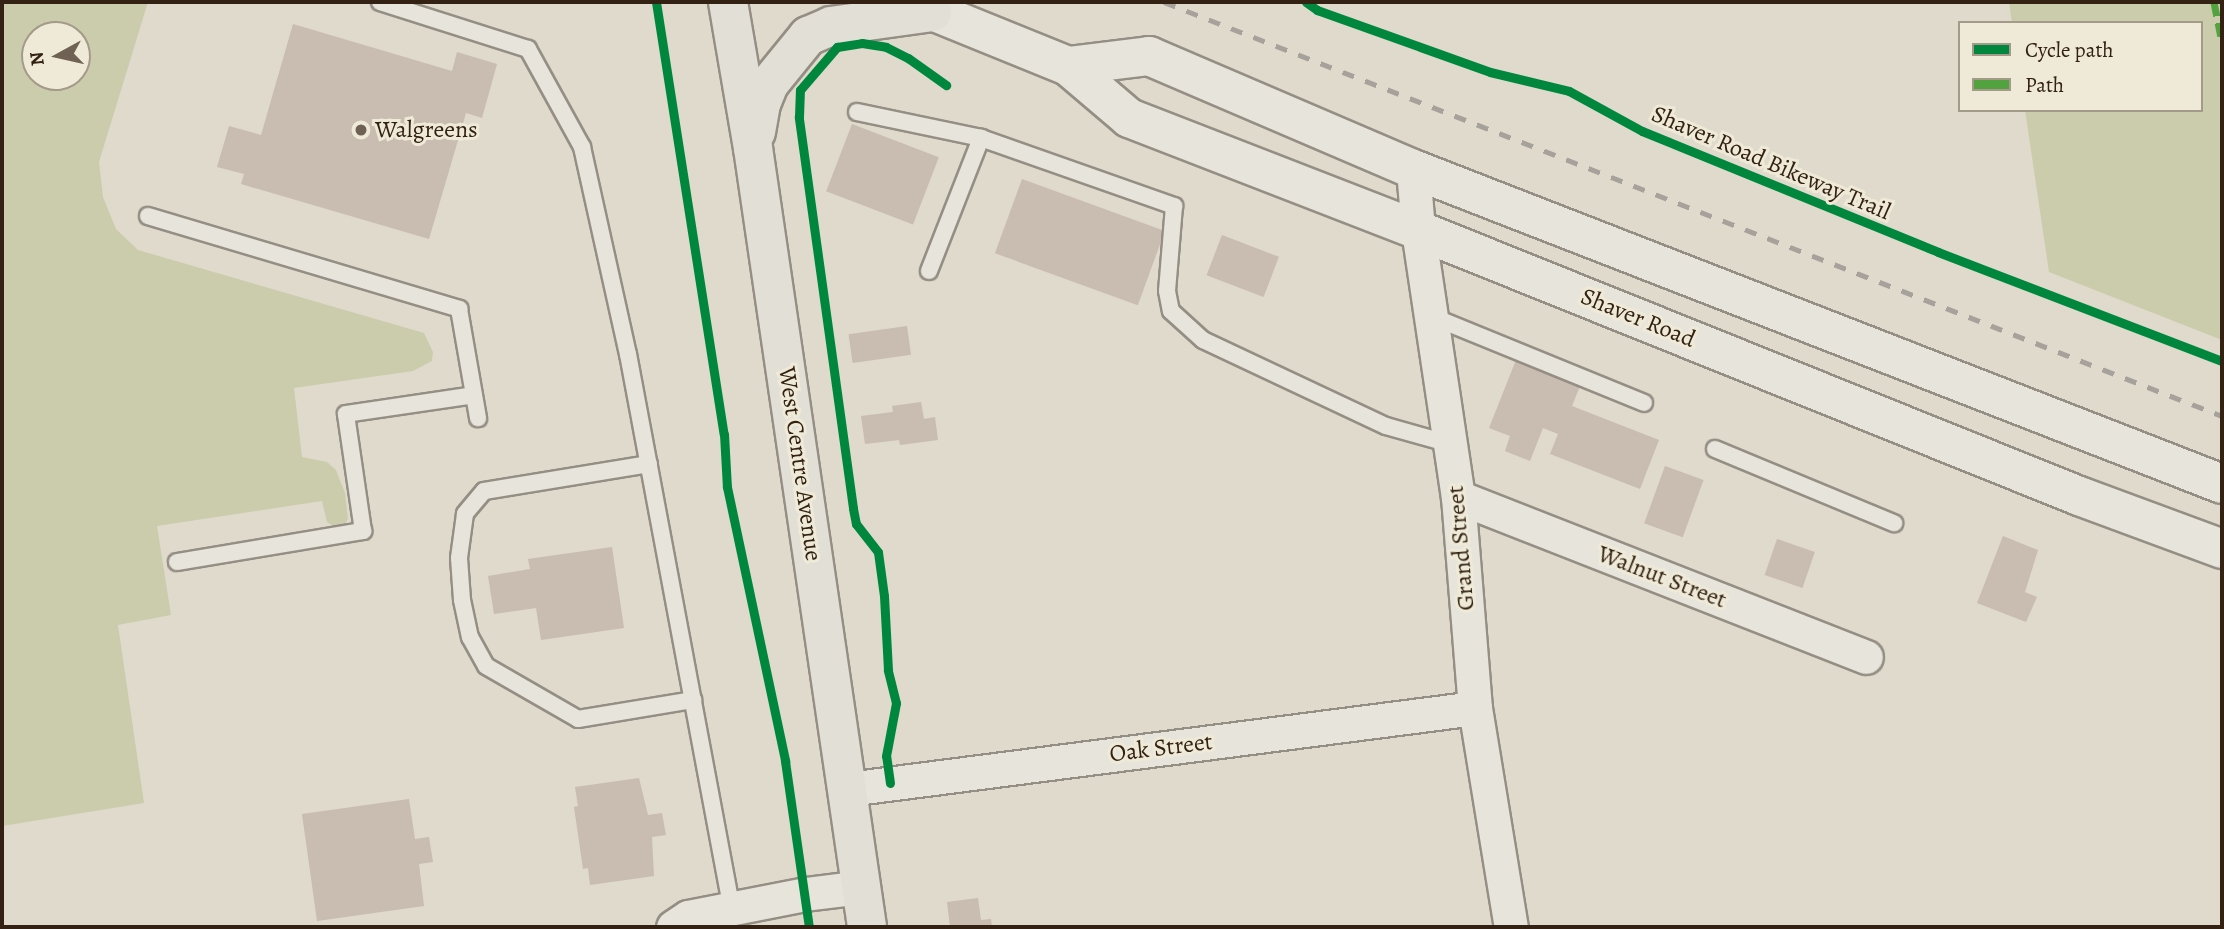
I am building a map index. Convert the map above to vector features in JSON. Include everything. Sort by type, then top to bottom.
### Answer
[{"type":"main road","name":"West Centre Avenue","points":[[728,2],[753,148],[867,927]]},
{"type":"main road","points":[[753,148],[761,104],[769,84],[808,36],[831,26],[921,7]]},
{"type":"main road","name":"Shaver Road","points":[[921,7],[1068,66],[1129,118],[1418,230],[2079,496],[2222,549]]},
{"type":"main road","name":"Shaver Road","points":[[1068,66],[1149,56],[1413,169],[2222,484]]},
{"type":"street","name":"Grand Street","points":[[1413,169],[1418,230],[1458,497],[1475,708],[1511,927]]},
{"type":"street","name":"Walnut Street","points":[[1458,497],[1866,657]]},
{"type":"street","name":"Oak Street","points":[[848,789],[1475,708]]},
{"type":"street","points":[[673,927],[688,917],[805,894],[861,887]]},
{"type":"lane","points":[[380,2],[528,49],[583,147],[649,464],[732,910]]},
{"type":"lane","points":[[857,112],[981,138],[1174,206],[1167,291],[1171,312],[1203,340],[1386,426],[1450,444]]},
{"type":"lane","points":[[929,271],[981,138]]},
{"type":"lane","points":[[148,216],[459,309],[478,418]]},
{"type":"lane","points":[[1431,316],[1644,403]]},
{"type":"lane","points":[[177,562],[363,531],[346,414],[474,395]]},
{"type":"lane","points":[[1715,449],[1894,523]]},
{"type":"lane","points":[[649,464],[484,491],[465,514],[459,558],[462,600],[470,637],[485,666],[578,719],[693,699]]},
{"type":"green space","points":[[2,2],[148,2],[99,162],[103,197],[116,229],[138,250],[424,333],[433,352],[432,361],[413,371],[294,388],[302,457],[327,462],[336,470],[345,493],[348,519],[344,525],[335,527],[327,522],[322,501],[157,526],[171,615],[118,625],[144,803],[2,826]]},
{"type":"green space","points":[[2009,2],[2222,2],[2222,340],[2049,272],[2025,112],[2203,112],[2203,21],[2012,21]]},
{"type":"building","name":"Walgreens","points":[[293,24],[452,71],[457,52],[497,64],[482,118],[466,113],[429,239],[241,184],[244,174],[217,167],[229,126],[261,135]]},
{"type":"building","points":[[852,124],[939,157],[913,225],[826,191]]},
{"type":"building","points":[[1022,179],[1165,231],[1138,305],[995,253]]},
{"type":"building","points":[[1222,235],[1279,257],[1264,297],[1207,275]]},
{"type":"building","points":[[907,326],[911,355],[853,363],[849,334]]},
{"type":"building","points":[[1516,360],[1541,370],[1542,366],[1582,381],[1572,406],[1659,440],[1640,489],[1550,454],[1558,434],[1543,428],[1530,461],[1505,451],[1510,436],[1489,428]]},
{"type":"building","points":[[921,402],[924,419],[935,417],[938,440],[900,445],[899,440],[865,444],[861,416],[893,412],[892,406]]},
{"type":"building","points":[[1665,466],[1704,480],[1683,537],[1644,523]]},
{"type":"building","points":[[2003,536],[2038,550],[2025,592],[2037,597],[2026,622],[1977,603]]},
{"type":"building","points":[[1777,539],[1815,552],[1802,588],[1765,575]]},
{"type":"building","points":[[612,547],[624,628],[541,640],[536,608],[494,614],[488,576],[530,569],[528,559]]},
{"type":"building","points":[[639,778],[648,815],[662,813],[666,835],[652,837],[654,876],[590,885],[588,868],[583,869],[574,807],[578,806],[575,787]]},
{"type":"building","points":[[409,799],[415,839],[429,837],[433,862],[419,864],[424,906],[317,921],[302,814]]},
{"type":"building","points":[[978,898],[981,920],[991,919],[992,927],[950,927],[947,902]]},
{"type":"railway","points":[[1164,2],[2222,416]]},
{"type":"marked path","points":[[2214,2],[2222,42]]},
{"type":"cycle path","points":[[656,2],[724,434],[727,487],[785,761],[809,927]]},
{"type":"cycle path","name":"Shaver Road Bikeway Trail","points":[[1306,2],[1317,10],[1490,72],[1569,91],[1642,131],[1938,252],[2222,361]]},
{"type":"cycle path","points":[[890,783],[886,756],[896,703],[888,670],[884,596],[878,552],[856,524],[853,508],[799,117],[800,90],[837,47],[862,43],[886,47],[908,58],[946,85]]},
{"type":"place","name":"Walgreens","points":[[361,130]]}]
